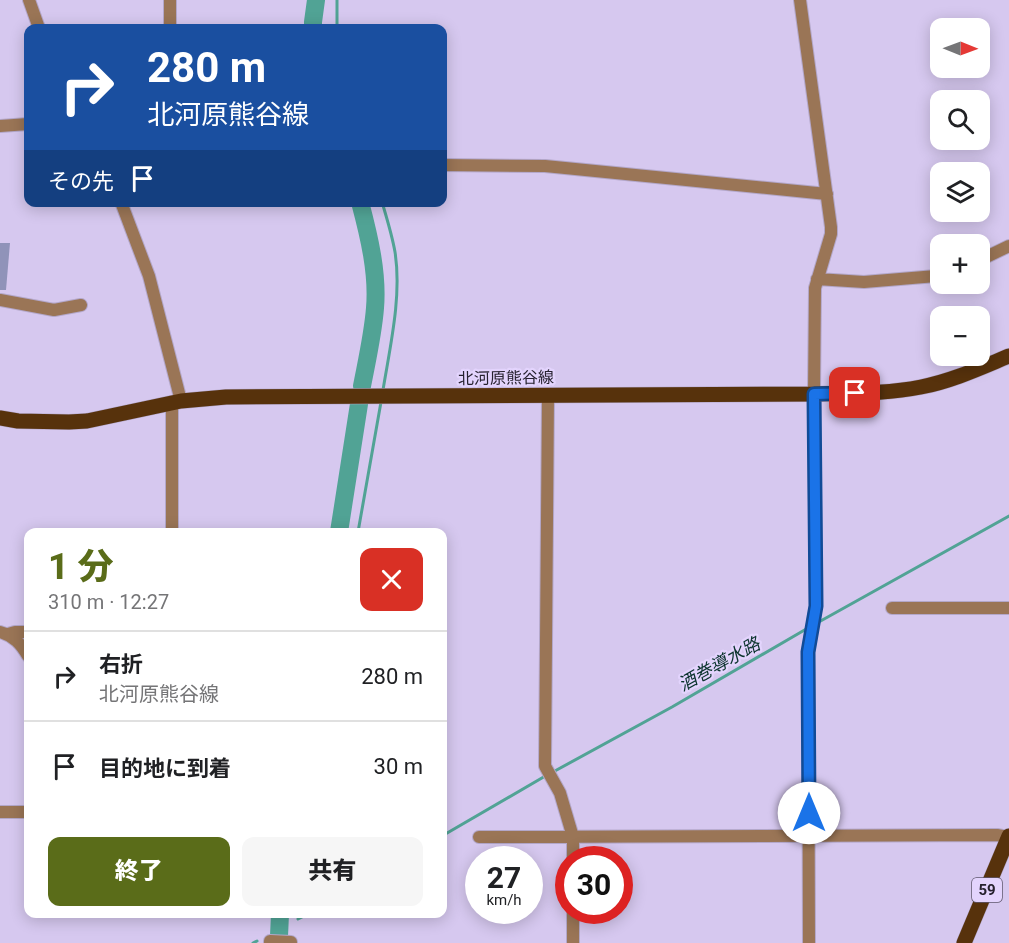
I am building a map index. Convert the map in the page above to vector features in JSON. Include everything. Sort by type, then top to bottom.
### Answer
[{"type":"main road","name":"北河原熊谷線","points":[[0,418],[18,421],[87,421],[176,401],[226,397],[814,394],[896,391],[943,382],[1009,356]]},
{"type":"main road","name":"59","points":[[964,943],[1009,837]]},
{"type":"street","points":[[29,0],[38,24]]},
{"type":"street","points":[[170,0],[170,24]]},
{"type":"street","points":[[800,0],[831,234],[815,288],[816,606],[808,652],[809,943]]},
{"type":"street","points":[[0,126],[24,124]]},
{"type":"street","points":[[447,165],[545,166],[826,194]]},
{"type":"street","points":[[123,207],[149,276],[176,401],[172,528]]},
{"type":"street","points":[[990,255],[1009,246]]},
{"type":"street","points":[[817,279],[864,282],[930,276]]},
{"type":"street","points":[[0,300],[54,310],[81,305]]},
{"type":"street","points":[[548,396],[545,766],[560,793],[573,837],[573,846]]},
{"type":"street","points":[[892,608],[1009,608]]},
{"type":"street","points":[[4,633],[24,632]]},
{"type":"street","points":[[4,633],[20,643],[24,650]]},
{"type":"street","points":[[0,812],[24,812]]},
{"type":"street","points":[[479,837],[997,835],[1009,837]]},
{"type":"street","points":[[573,924],[573,943]]},
{"type":"street","points":[[270,942],[291,942]]},
{"type":"building","points":[[0,243],[10,243],[6,290],[0,290]]},
{"type":"waterway","points":[[313,24],[316,0]]},
{"type":"waterway","points":[[337,0],[337,24]]},
{"type":"waterway","points":[[361,207],[372,255],[376,295],[373,328],[362,386]]},
{"type":"waterway","points":[[383,207],[395,252],[397,286],[383,390]]},
{"type":"waterway","points":[[359,528],[381,402]]},
{"type":"waterway","points":[[340,528],[359,404]]},
{"type":"waterway","name":"酒巻導水路","points":[[817,623],[1009,516]]},
{"type":"waterway","name":"酒巻導水路","points":[[553,772],[672,707],[808,628]]},
{"type":"waterway","name":"酒巻導水路","points":[[447,833],[547,775]]},
{"type":"waterway","name":"酒巻導水路","points":[[279,936],[280,918]]},
{"type":"waterway","name":"酒巻導水路","points":[[253,943],[257,941]]},
{"type":"route","points":[[809,813],[808,652],[816,606],[814,394],[855,393]]}]
